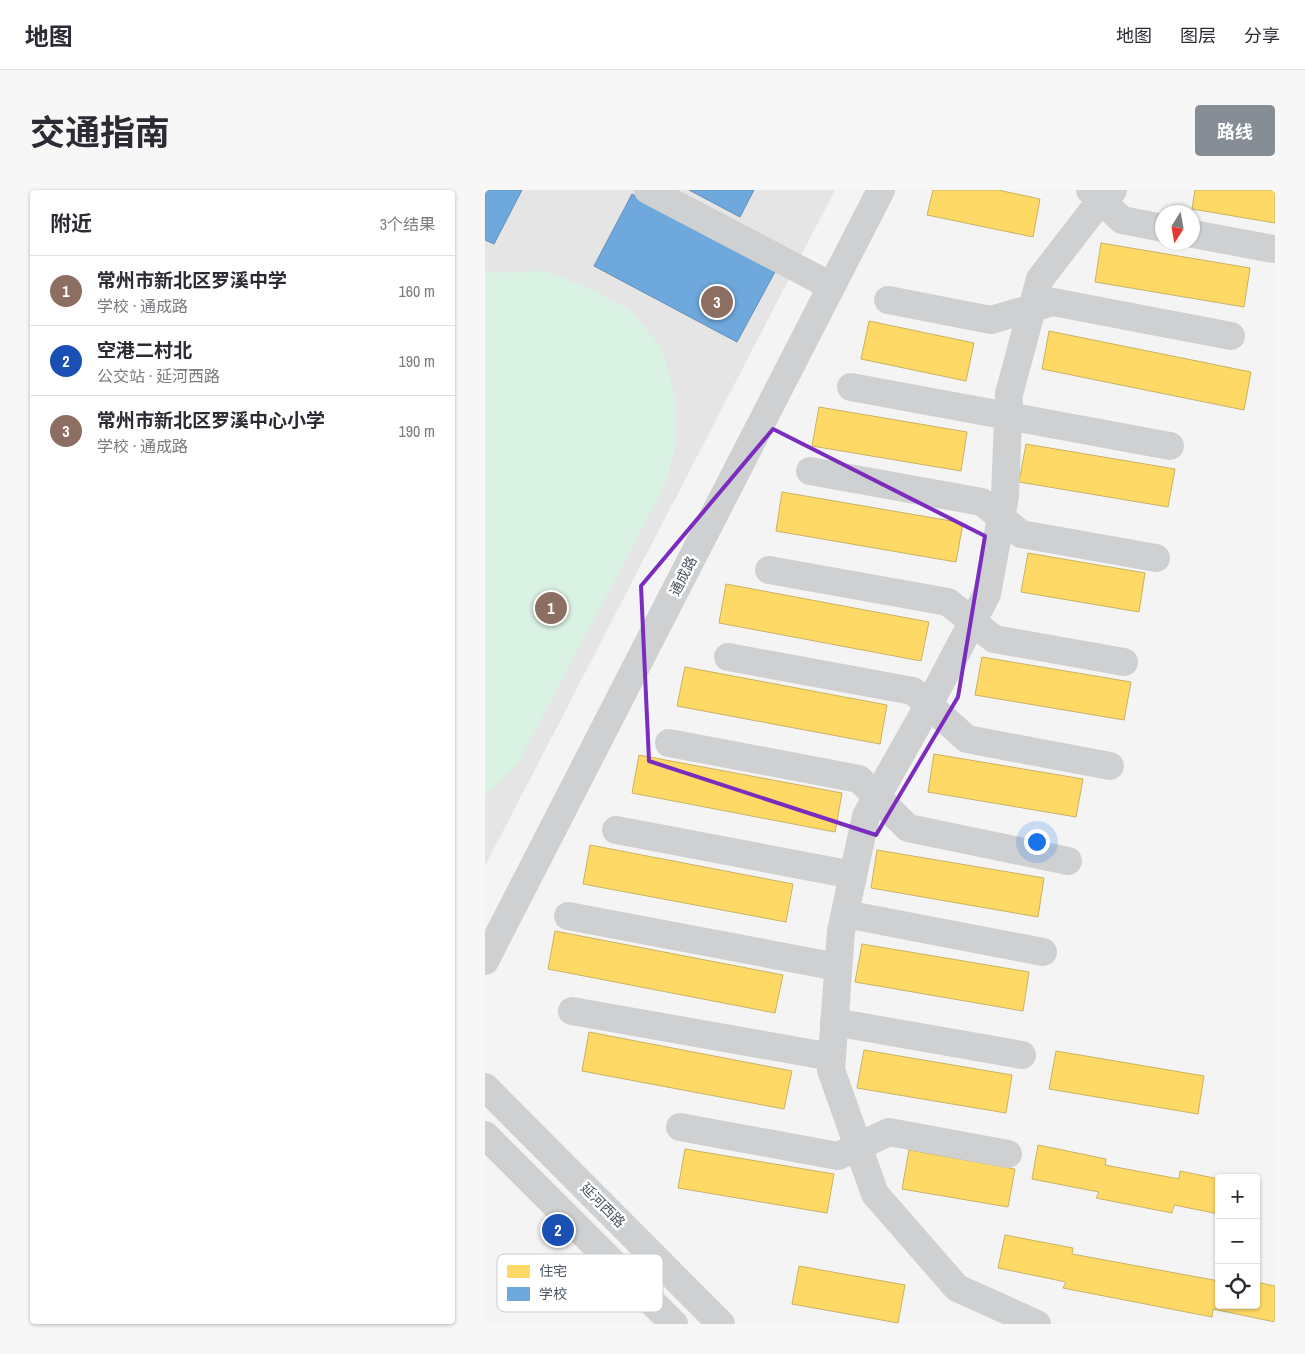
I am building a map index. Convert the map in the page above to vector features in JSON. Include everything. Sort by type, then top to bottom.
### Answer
[{"type":"street","points":[[648,190],[831,286]]},
{"type":"street","name":"通成路","points":[[485,961],[881,190]]},
{"type":"street","points":[[1037,1324],[957,1288],[875,1194],[831,1070],[839,967],[845,914],[866,816],[929,705],[987,594],[1005,496],[1009,394],[1040,279],[1102,194],[1122,220],[1155,226]]},
{"type":"street","points":[[1200,235],[1273,249]]},
{"type":"street","points":[[888,300],[991,320],[1053,302],[1231,336]]},
{"type":"street","points":[[851,387],[1170,446]]},
{"type":"street","points":[[810,471],[982,502],[1021,534],[1156,558]]},
{"type":"street","points":[[769,570],[948,602],[994,639],[1124,662]]},
{"type":"street","points":[[728,657],[913,691],[967,739],[1110,766]]},
{"type":"street","points":[[669,743],[859,779],[908,828],[1068,861]]},
{"type":"street","points":[[617,830],[853,875]]},
{"type":"street","points":[[845,914],[1043,952]]},
{"type":"street","points":[[568,916],[839,967]]},
{"type":"street","points":[[572,1011],[832,1057]]},
{"type":"street","points":[[835,1022],[1022,1055]]},
{"type":"street","name":"延河西路","points":[[485,1087],[651,1254]]},
{"type":"street","points":[[679,1128],[838,1156],[889,1132],[1008,1154]]},
{"type":"street","points":[[485,1135],[604,1254]]},
{"type":"street","name":"延河西路","points":[[663,1266],[721,1324]]},
{"type":"street","points":[[662,1312],[674,1324]]},
{"type":"highlighted area","points":[[773,429],[985,536],[958,697],[876,835],[649,761],[641,586]]},
{"type":"shaded area","points":[[485,190],[835,190],[485,866]]},
{"type":"green space","points":[[543,271],[592,289],[631,311],[661,347],[676,399],[675,447],[665,485],[517,765],[485,797],[485,273]]},
{"type":"building: 住宅","points":[[933,190],[998,190],[1040,199],[1033,237],[927,215]]},
{"type":"building: 住宅","points":[[1195,190],[1275,190],[1275,223],[1200,210],[1200,205],[1193,205]]},
{"type":"building: 住宅","points":[[1101,243],[1250,268],[1244,307],[1095,282]]},
{"type":"building: 住宅","points":[[869,321],[974,343],[966,381],[861,359]]},
{"type":"building: 住宅","points":[[1049,331],[1251,372],[1244,410],[1042,369]]},
{"type":"building: 住宅","points":[[819,407],[967,432],[961,471],[812,446]]},
{"type":"building: 住宅","points":[[1026,444],[1175,469],[1168,507],[1019,482]]},
{"type":"building: 住宅","points":[[782,492],[963,523],[956,562],[776,531]]},
{"type":"building: 住宅","points":[[1028,553],[1145,573],[1139,612],[1021,592]]},
{"type":"building: 住宅","points":[[726,584],[929,622],[921,661],[719,623]]},
{"type":"building: 住宅","points":[[982,657],[1131,682],[1124,720],[975,695]]},
{"type":"building: 住宅","points":[[685,667],[887,705],[880,744],[677,706]]},
{"type":"building: 住宅","points":[[934,754],[1083,779],[1076,817],[928,792]]},
{"type":"building: 住宅","points":[[639,755],[842,793],[835,832],[632,793]]},
{"type":"building: 住宅","points":[[590,845],[793,884],[786,922],[583,884]]},
{"type":"building: 住宅","points":[[877,850],[1044,878],[1038,917],[871,888]]},
{"type":"building: 住宅","points":[[555,931],[783,975],[775,1013],[548,969]]},
{"type":"building: 住宅","points":[[862,944],[1029,972],[1023,1011],[855,982]]},
{"type":"building: 住宅","points":[[589,1032],[792,1071],[784,1109],[582,1071]]},
{"type":"building: 住宅","points":[[864,1050],[1012,1075],[1006,1113],[857,1088]]},
{"type":"building: 住宅","points":[[1056,1051],[1204,1076],[1198,1114],[1049,1089]]},
{"type":"building: 住宅","points":[[1038,1145],[1106,1159],[1105,1165],[1179,1179],[1180,1171],[1215,1178],[1215,1213],[1174,1205],[1172,1213],[1096,1198],[1099,1192],[1032,1179]]},
{"type":"building: 住宅","points":[[685,1149],[834,1174],[827,1213],[678,1188]]},
{"type":"building: 住宅","points":[[909,1150],[1015,1169],[1008,1207],[902,1189]]},
{"type":"building: 住宅","points":[[1005,1235],[1073,1248],[1072,1254],[1215,1280],[1215,1309],[1260,1309],[1260,1283],[1275,1286],[1275,1322],[1213,1309],[1212,1317],[1063,1288],[1066,1282],[998,1268]]},
{"type":"building: 住宅","points":[[799,1266],[905,1285],[898,1323],[792,1304]]},
{"type":"building: 学校","points":[[485,190],[522,190],[494,244],[485,240]]},
{"type":"building: 学校","points":[[689,190],[754,190],[740,217]]},
{"type":"building: 学校","points":[[632,194],[776,270],[737,342],[594,266]]},
{"type":"place","name":"常州市新北区罗溪中心小学","points":[[717,302]]},
{"type":"place","name":"常州市新北区罗溪中学","points":[[551,608]]},
{"type":"place","name":"空港二村北","points":[[558,1230]]}]
